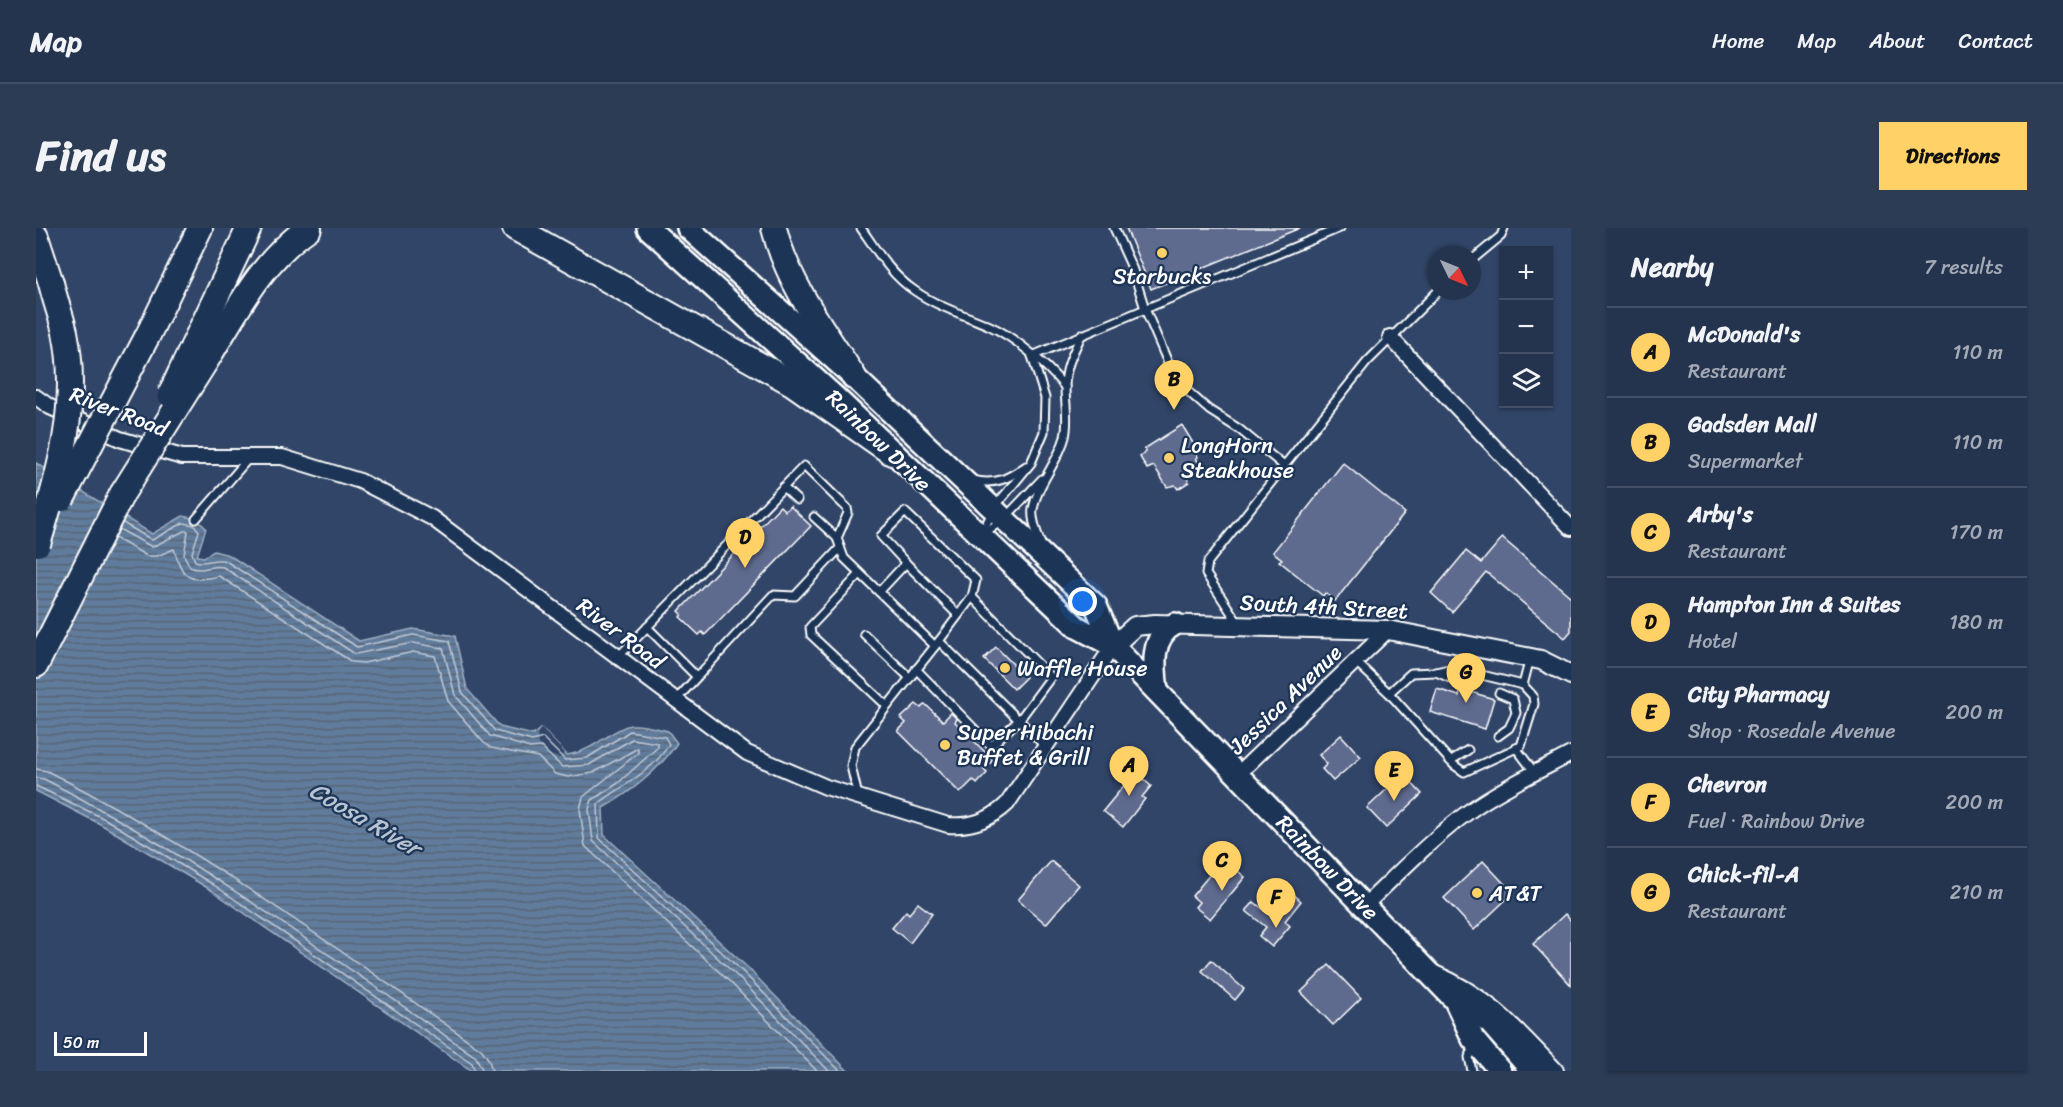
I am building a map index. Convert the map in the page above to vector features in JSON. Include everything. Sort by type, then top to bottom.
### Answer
[{"type":"highway","points":[[37,547],[148,335],[200,228]]},
{"type":"highway","points":[[201,352],[249,228]]},
{"type":"highway","points":[[36,665],[122,494],[201,352],[259,274],[284,247],[309,228]]},
{"type":"highway","points":[[515,228],[792,383],[892,453]]},
{"type":"highway","points":[[774,228],[777,241],[807,306],[854,377]]},
{"type":"highway","points":[[36,237],[65,333],[70,375],[69,414],[59,474],[37,547]]},
{"type":"main road","name":"Rainbow Drive","points":[[648,228],[828,391],[1077,627],[1113,646],[1432,974]]},
{"type":"main road","name":"Rainbow Drive","points":[[688,228],[854,377],[1047,558],[1095,606],[1113,646]]},
{"type":"main road","points":[[1157,691],[1157,644],[1166,629],[1175,624]]},
{"type":"main road","points":[[1432,974],[1453,998],[1477,1044],[1500,1071]]},
{"type":"main road","points":[[1453,998],[1490,1023],[1532,1071]]},
{"type":"street","points":[[1390,337],[1571,528]]},
{"type":"street","name":"River Road","points":[[36,397],[50,407],[120,439],[182,457],[282,457],[360,481],[432,518],[747,753],[826,787],[948,825],[975,824],[992,816],[1007,804],[1113,646]]},
{"type":"street","name":"South 4th Street","points":[[1113,646],[1135,626],[1175,624],[1388,630],[1530,658],[1571,675]]},
{"type":"street","name":"Jessica Avenue","points":[[1238,774],[1388,630]]},
{"type":"street","points":[[1365,905],[1446,830],[1495,794],[1571,753]]},
{"type":"street","name":"Rainbow Drive","points":[[1432,974],[1463,987],[1507,1021],[1554,1071]]},
{"type":"lane","points":[[861,228],[888,267],[914,290],[939,306],[993,327],[1047,365],[1065,387]]},
{"type":"lane","points":[[1114,228],[1133,270],[1145,309],[1169,365],[1183,387],[1209,410],[1239,429],[1284,466]]},
{"type":"lane","points":[[1032,356],[1340,228]]},
{"type":"lane","points":[[1481,253],[1501,236],[1504,228]]},
{"type":"lane","points":[[1240,626],[1206,574],[1208,562],[1367,362],[1429,300]]},
{"type":"lane","points":[[1047,558],[1037,532],[1033,511],[1045,476],[1057,458],[1065,438],[1068,413],[1065,387],[1068,362],[1082,334]]},
{"type":"lane","points":[[981,537],[1000,513],[1031,463],[1044,432],[1046,410],[1032,356]]},
{"type":"lane","points":[[196,519],[249,458]]},
{"type":"lane","points":[[954,470],[985,483],[996,482],[1010,477],[1031,463]]},
{"type":"lane","points":[[618,657],[804,466],[847,508],[848,513],[837,538]]},
{"type":"lane","points":[[981,537],[1000,513],[1045,476]]},
{"type":"lane","points":[[783,487],[797,500]]},
{"type":"lane","points":[[858,797],[851,766],[855,747],[937,644],[972,597],[976,580],[905,512],[881,536],[958,615]]},
{"type":"lane","points":[[814,517],[837,538],[844,558],[860,574],[1020,719],[1046,747]]},
{"type":"lane","points":[[676,700],[773,595],[795,596],[840,548]]},
{"type":"lane","points":[[879,592],[906,563]]},
{"type":"lane","points":[[860,574],[810,627],[811,635],[887,706]]},
{"type":"lane","points":[[916,669],[991,746],[1020,719],[1051,677],[972,597]]},
{"type":"lane","points":[[647,627],[697,677]]},
{"type":"lane","points":[[864,634],[910,678]]},
{"type":"lane","points":[[1523,685],[1530,658]]},
{"type":"lane","points":[[1355,661],[1389,693],[1450,761],[1464,772],[1521,746],[1534,704],[1533,696],[1523,685],[1453,668],[1436,672],[1411,673],[1389,693]]},
{"type":"lane","points":[[1436,672],[1457,681]]},
{"type":"lane","points":[[1498,736],[1509,728],[1516,713],[1513,699],[1499,693]]},
{"type":"lane","points":[[1516,748],[1535,773]]},
{"type":"lane","points":[[1450,761],[1468,750]]},
{"type":"lane","points":[[1472,1071],[1469,1057],[1477,1044]]},
{"type":"water","name":"Coosa River","points":[[36,463],[152,534],[183,516],[196,519],[206,528],[197,556],[204,557],[214,551],[229,555],[359,641],[413,629],[455,636],[467,689],[500,727],[533,735],[541,728],[567,755],[595,745],[617,730],[631,725],[668,731],[677,743],[670,753],[644,780],[603,808],[604,835],[747,967],[848,1071],[472,1071],[211,890],[102,825],[36,791]]},
{"type":"pier","points":[[541,728],[565,753],[560,758],[549,755],[538,744],[537,734]]},
{"type":"building","points":[[1126,228],[1300,228],[1151,289]]},
{"type":"building","name":"LongHorn Steakhouse","points":[[1182,425],[1196,448],[1194,449],[1198,457],[1196,458],[1202,468],[1187,478],[1189,482],[1178,489],[1175,485],[1167,487],[1154,466],[1147,469],[1140,457],[1146,452],[1144,449]]},
{"type":"building","points":[[1343,463],[1405,513],[1335,601],[1325,593],[1323,596],[1279,561],[1282,559],[1273,552]]},
{"type":"building","points":[[780,506],[785,511],[790,506],[811,526],[705,635],[702,632],[699,635],[680,617],[682,614],[679,611]]},
{"type":"building","points":[[1502,538],[1571,597],[1571,631],[1565,638],[1486,572],[1452,612],[1431,593],[1466,551],[1481,563]]},
{"type":"building","name":"Waffle House","points":[[996,647],[1026,677],[1014,689],[984,659]]},
{"type":"building","points":[[1437,689],[1459,696],[1461,689],[1494,699],[1485,729],[1430,712]]},
{"type":"building","name":"Super Hibachi Buffet & Grill","points":[[916,704],[921,708],[925,704],[943,721],[951,713],[957,719],[955,722],[993,760],[984,770],[987,773],[977,784],[973,780],[960,793],[898,731],[906,723],[901,718]]},
{"type":"building","points":[[1341,735],[1361,757],[1333,781],[1322,769],[1327,764],[1319,755]]},
{"type":"building","points":[[1135,772],[1151,786],[1142,797],[1145,799],[1123,827],[1103,811]]},
{"type":"building","points":[[1403,774],[1422,794],[1386,828],[1367,808]]},
{"type":"building","points":[[1051,861],[1079,885],[1046,924],[1018,900]]},
{"type":"building","points":[[1483,861],[1513,893],[1474,930],[1444,898]]},
{"type":"building","points":[[1232,866],[1245,877],[1210,919],[1195,907],[1199,902],[1192,896],[1216,867],[1225,875]]},
{"type":"building","points":[[1291,892],[1301,901],[1285,921],[1290,926],[1272,947],[1259,936],[1266,927],[1246,911],[1254,902],[1272,916]]},
{"type":"building","points":[[918,903],[932,914],[910,943],[892,928],[906,911],[909,914]]},
{"type":"building","points":[[1565,914],[1571,921],[1571,985],[1533,944]]},
{"type":"building","points":[[1211,960],[1244,989],[1235,1000],[1202,971]]},
{"type":"building","points":[[1329,965],[1361,998],[1333,1025],[1301,992]]},
{"type":"place","name":"Starbucks","points":[[1162,253]]},
{"type":"place","name":"Gadsden Mall","points":[[1174,410]]},
{"type":"place","name":"LongHorn Steakhouse","points":[[1169,458]]},
{"type":"place","name":"Hampton Inn & Suites","points":[[745,568]]},
{"type":"place","name":"Waffle House","points":[[1005,668]]},
{"type":"place","name":"Chick-fil-A","points":[[1466,703]]},
{"type":"place","name":"Super Hibachi Buffet & Grill","points":[[945,745]]},
{"type":"place","name":"McDonald's","points":[[1129,796]]},
{"type":"place","name":"City Pharmacy","points":[[1394,801]]},
{"type":"place","name":"Arby's","points":[[1222,891]]},
{"type":"place","name":"AT&T","points":[[1477,893]]},
{"type":"place","name":"Chevron","points":[[1276,928]]}]
